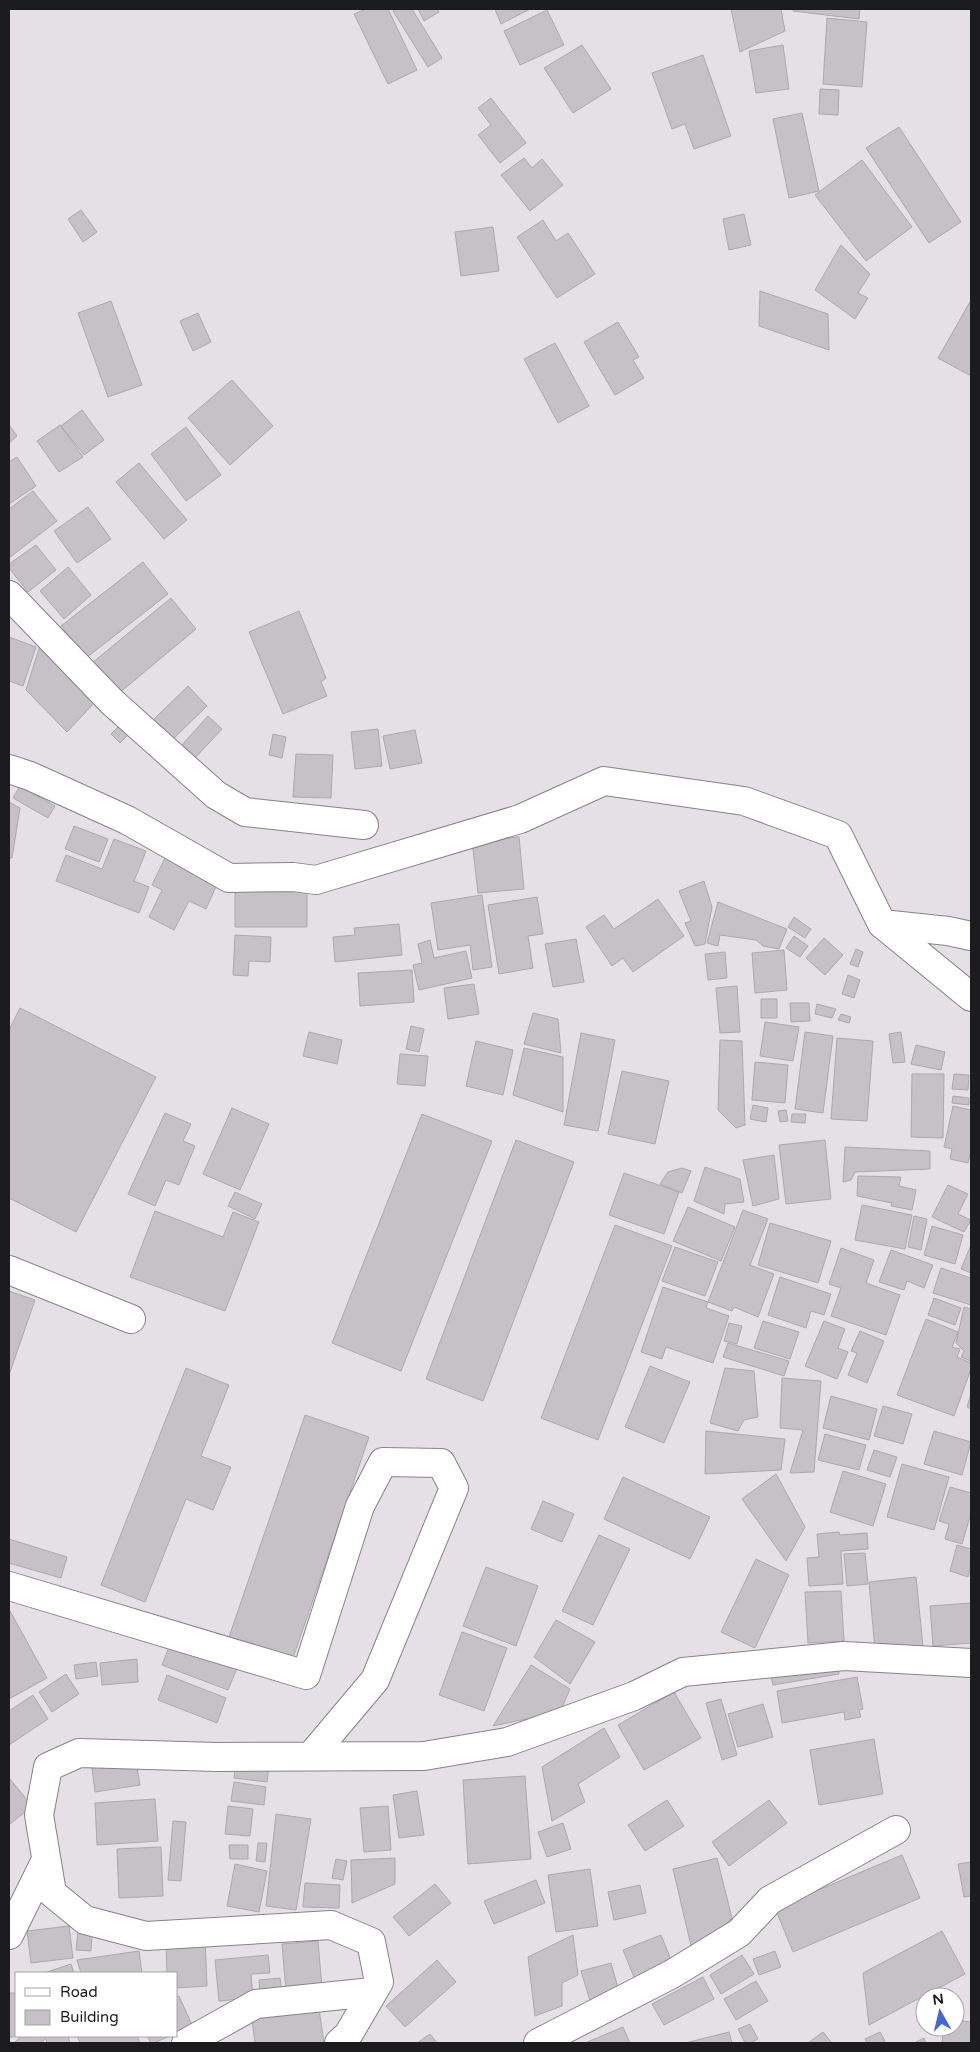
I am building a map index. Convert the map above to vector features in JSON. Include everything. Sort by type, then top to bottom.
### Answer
[{"type":"street","points":[[9,595],[112,702],[216,795],[245,812],[364,825]]},
{"type":"street","points":[[9,769],[30,776],[127,820],[229,878],[293,877],[316,880],[520,819],[604,781],[744,801],[838,835],[882,924],[971,997]]},
{"type":"street","points":[[882,924],[948,930],[971,936]]},
{"type":"street","points":[[9,1270],[131,1320]]},
{"type":"street","points":[[9,1586],[306,1675],[360,1506],[383,1462],[441,1463],[454,1488],[375,1680],[312,1756]]},
{"type":"street","points":[[339,2043],[348,2035],[379,1982],[371,1942],[331,1925],[146,1936],[85,1920],[52,1893],[38,1815],[48,1767],[79,1753],[217,1756],[424,1756],[507,1742],[634,1696],[683,1672],[844,1656],[971,1663]]},
{"type":"street","points":[[538,2043],[672,1974],[740,1933],[770,1900],[896,1830]]},
{"type":"street","points":[[9,1935],[46,1860]]},
{"type":"street","points":[[186,2043],[256,2004],[372,1992]]},
{"type":"building","points":[[366,9],[388,9],[417,70],[388,84],[354,14]]},
{"type":"building","points":[[396,9],[412,9],[442,58],[428,67],[393,11]]},
{"type":"building","points":[[418,9],[437,9],[439,12],[424,21]]},
{"type":"building","points":[[495,9],[530,9],[501,24]]},
{"type":"building","points":[[731,9],[781,9],[785,31],[740,52]]},
{"type":"building","points":[[793,9],[860,9],[859,19],[793,11]]},
{"type":"building","points":[[547,10],[564,45],[520,65],[504,31]]},
{"type":"building","points":[[827,18],[867,22],[862,87],[823,84]]},
{"type":"building","points":[[582,45],[611,89],[573,113],[544,68]]},
{"type":"building","points":[[783,45],[789,89],[756,93],[749,51]]},
{"type":"building","points":[[703,55],[731,136],[694,149],[685,124],[672,129],[652,73]]},
{"type":"building","points":[[820,89],[839,90],[838,115],[819,114]]},
{"type":"building","points":[[491,98],[526,143],[500,163],[478,135],[491,125],[478,108]]},
{"type":"building","points":[[802,113],[819,191],[789,198],[773,119]]},
{"type":"building","points":[[899,127],[961,222],[929,243],[866,148]]},
{"type":"building","points":[[524,158],[532,168],[542,159],[563,185],[530,211],[501,175]]},
{"type":"building","points":[[862,160],[912,227],[866,261],[815,195]]},
{"type":"building","points":[[81,210],[97,232],[83,242],[68,219]]},
{"type":"building","points":[[744,214],[751,245],[729,250],[723,219]]},
{"type":"building","points":[[543,220],[556,241],[568,233],[595,274],[557,298],[517,237]]},
{"type":"building","points":[[493,227],[499,271],[461,276],[455,232]]},
{"type":"building","points":[[841,245],[870,274],[858,293],[868,298],[855,319],[815,290]]},
{"type":"building","points":[[760,291],[828,314],[829,350],[759,326]]},
{"type":"building","points":[[971,300],[971,376],[938,358]]},
{"type":"building","points":[[111,301],[142,385],[108,397],[78,313]]},
{"type":"building","points":[[198,313],[211,342],[193,351],[180,321]]},
{"type":"building","points":[[618,322],[639,357],[633,360],[644,378],[615,395],[584,342]]},
{"type":"building","points":[[555,343],[589,406],[558,423],[524,359]]},
{"type":"building","points":[[232,380],[273,426],[230,465],[188,418]]},
{"type":"building","points":[[82,410],[104,440],[84,455],[61,426]]},
{"type":"building","points":[[9,425],[17,436],[9,443]]},
{"type":"building","points":[[60,425],[83,457],[59,472],[37,441]]},
{"type":"building","points":[[186,427],[221,475],[186,501],[151,454]]},
{"type":"building","points":[[17,457],[36,486],[9,504],[9,462]]},
{"type":"building","points":[[139,463],[187,520],[164,539],[116,482]]},
{"type":"building","points":[[33,491],[57,521],[9,558],[9,509]]},
{"type":"building","points":[[88,507],[111,539],[77,563],[54,531]]},
{"type":"building","points":[[36,545],[56,570],[28,592],[9,568],[9,564]]},
{"type":"building","points":[[143,562],[168,594],[86,658],[61,626]]},
{"type":"building","points":[[68,567],[91,595],[64,619],[40,591]]},
{"type":"building","points":[[171,598],[196,629],[118,694],[92,663]]},
{"type":"building","points":[[299,611],[326,678],[321,682],[327,696],[283,714],[249,632]]},
{"type":"building","points":[[9,637],[36,647],[23,686],[9,681]]},
{"type":"building","points":[[40,645],[95,702],[67,732],[26,690]]},
{"type":"building","points":[[188,686],[207,706],[170,742],[151,722]]},
{"type":"building","points":[[208,716],[222,729],[194,759],[180,747]]},
{"type":"building","points":[[120,725],[129,734],[120,743],[111,734]]},
{"type":"building","points":[[378,729],[382,766],[355,769],[351,732]]},
{"type":"building","points":[[415,730],[422,763],[390,769],[383,736]]},
{"type":"building","points":[[273,734],[286,737],[282,758],[269,755]]},
{"type":"building","points":[[296,754],[333,755],[331,798],[293,797]]},
{"type":"building","points":[[20,786],[55,806],[48,818],[13,798]]},
{"type":"building","points":[[9,802],[20,808],[12,858],[9,858]]},
{"type":"building","points":[[74,826],[108,839],[99,862],[65,849]]},
{"type":"building","points":[[519,837],[524,889],[478,893],[472,841]]},
{"type":"building","points":[[114,839],[146,851],[134,881],[149,887],[139,913],[56,881],[66,855],[102,869]]},
{"type":"building","points":[[166,856],[218,882],[206,909],[189,901],[174,930],[149,917],[162,890],[152,885]]},
{"type":"building","points":[[704,881],[712,907],[705,944],[695,946],[685,923],[691,921],[679,891]]},
{"type":"building","points":[[235,885],[307,885],[307,927],[235,927]]},
{"type":"building","points":[[482,895],[492,967],[473,970],[470,945],[438,950],[431,903]]},
{"type":"building","points":[[537,897],[543,934],[528,936],[533,968],[499,974],[488,905]]},
{"type":"building","points":[[658,899],[684,936],[633,972],[623,958],[612,966],[586,927],[604,915],[614,929]]},
{"type":"building","points":[[718,902],[787,929],[779,949],[763,946],[756,940],[720,935],[718,946],[707,943]]},
{"type":"building","points":[[794,917],[811,929],[805,938],[788,927]]},
{"type":"building","points":[[399,924],[402,955],[335,962],[333,937],[355,935],[354,928]]},
{"type":"building","points":[[235,935],[271,937],[270,962],[249,961],[248,976],[233,975]]},
{"type":"building","points":[[794,936],[808,946],[800,957],[786,948]]},
{"type":"building","points":[[824,938],[843,955],[825,975],[806,958]]},
{"type":"building","points":[[576,939],[584,982],[553,987],[545,944]]},
{"type":"building","points":[[430,940],[434,958],[466,951],[472,978],[419,990],[413,965],[422,963],[418,944]]},
{"type":"building","points":[[856,949],[863,952],[858,967],[850,964]]},
{"type":"building","points":[[784,950],[787,990],[755,993],[752,953]]},
{"type":"building","points":[[725,952],[727,978],[708,980],[705,954]]},
{"type":"building","points":[[412,970],[414,1002],[360,1006],[358,973]]},
{"type":"building","points":[[848,975],[860,980],[854,998],[842,994]]},
{"type":"building","points":[[474,984],[479,1014],[448,1019],[444,988]]},
{"type":"building","points":[[737,986],[740,1032],[720,1033],[716,988]]},
{"type":"building","points":[[761,999],[777,999],[777,1018],[761,1018]]},
{"type":"building","points":[[790,1003],[809,1003],[810,1021],[791,1022]]},
{"type":"building","points":[[817,1004],[836,1009],[832,1018],[815,1014]]},
{"type":"building","points":[[20,1008],[156,1077],[76,1232],[9,1198],[9,1030]]},
{"type":"building","points":[[533,1013],[558,1019],[561,1053],[524,1044]]},
{"type":"building","points":[[841,1014],[851,1017],[849,1023],[838,1020]]},
{"type":"building","points":[[765,1022],[799,1027],[793,1061],[760,1056]]},
{"type":"building","points":[[411,1026],[424,1029],[419,1052],[406,1049]]},
{"type":"building","points":[[309,1032],[342,1040],[337,1064],[303,1056]]},
{"type":"building","points":[[805,1032],[833,1036],[823,1113],[795,1109]]},
{"type":"building","points":[[901,1032],[905,1062],[893,1063],[889,1034]]},
{"type":"building","points":[[581,1033],[615,1040],[598,1131],[564,1125]]},
{"type":"building","points":[[837,1038],[873,1041],[867,1121],[831,1119]]},
{"type":"building","points":[[720,1040],[742,1041],[745,1125],[736,1128],[718,1110]]},
{"type":"building","points":[[476,1041],[513,1050],[503,1095],[466,1086]]},
{"type":"building","points":[[916,1045],[945,1052],[941,1070],[911,1064]]},
{"type":"building","points":[[524,1048],[563,1057],[563,1112],[513,1095]]},
{"type":"building","points":[[400,1054],[428,1056],[425,1086],[397,1084]]},
{"type":"building","points":[[755,1062],[788,1065],[785,1103],[752,1100]]},
{"type":"building","points":[[622,1071],[669,1081],[655,1144],[608,1134]]},
{"type":"building","points":[[912,1074],[944,1074],[943,1138],[911,1137]]},
{"type":"building","points":[[954,1074],[969,1075],[968,1090],[952,1089]]},
{"type":"building","points":[[953,1096],[969,1098],[969,1105],[952,1103]]},
{"type":"building","points":[[753,1105],[768,1108],[766,1122],[750,1119]]},
{"type":"building","points":[[953,1106],[971,1110],[971,1150],[968,1163],[950,1159],[952,1149],[944,1147]]},
{"type":"building","points":[[232,1108],[269,1124],[240,1190],[203,1174]]},
{"type":"building","points":[[786,1110],[788,1121],[780,1122],[778,1111]]},
{"type":"building","points":[[165,1113],[191,1124],[183,1141],[195,1146],[179,1185],[166,1180],[155,1206],[128,1194]]},
{"type":"building","points":[[422,1114],[492,1141],[401,1371],[332,1343]]},
{"type":"building","points":[[792,1114],[806,1114],[805,1123],[791,1122]]},
{"type":"building","points":[[516,1140],[574,1162],[483,1401],[426,1379]]},
{"type":"building","points":[[825,1140],[831,1199],[786,1204],[779,1145]]},
{"type":"building","points":[[845,1147],[930,1151],[930,1169],[855,1172],[851,1180],[843,1182]]},
{"type":"building","points":[[774,1155],[779,1199],[753,1206],[743,1160]]},
{"type":"building","points":[[705,1167],[740,1179],[744,1202],[725,1204],[724,1214],[694,1201]]},
{"type":"building","points":[[682,1168],[691,1171],[682,1193],[660,1184],[668,1172]]},
{"type":"building","points":[[624,1173],[679,1192],[664,1234],[609,1215]]},
{"type":"building","points":[[858,1176],[901,1177],[899,1186],[916,1190],[912,1210],[891,1206],[892,1203],[857,1196]]},
{"type":"building","points":[[948,1185],[968,1194],[958,1214],[971,1220],[964,1232],[932,1217]]},
{"type":"building","points":[[235,1192],[262,1204],[255,1219],[228,1206]]},
{"type":"building","points":[[862,1205],[912,1215],[905,1249],[855,1240]]},
{"type":"building","points":[[688,1207],[735,1227],[721,1261],[673,1241]]},
{"type":"building","points":[[743,1210],[768,1219],[750,1265],[774,1274],[758,1317],[734,1307],[732,1311],[708,1302]]},
{"type":"building","points":[[155,1211],[223,1237],[233,1212],[259,1222],[225,1311],[130,1277]]},
{"type":"building","points":[[914,1216],[927,1219],[921,1250],[908,1247]]},
{"type":"building","points":[[770,1223],[831,1241],[818,1283],[758,1265]]},
{"type":"building","points":[[615,1225],[672,1246],[598,1440],[541,1418]]},
{"type":"building","points":[[932,1226],[963,1235],[955,1264],[924,1255]]},
{"type":"building","points":[[971,1245],[971,1273],[961,1269]]},
{"type":"building","points":[[675,1247],[718,1262],[705,1296],[662,1281]]},
{"type":"building","points":[[841,1248],[874,1260],[866,1283],[900,1295],[886,1335],[831,1316],[841,1288],[829,1284]]},
{"type":"building","points":[[891,1250],[933,1265],[924,1288],[907,1281],[904,1290],[879,1282]]},
{"type":"building","points":[[941,1268],[971,1278],[971,1305],[933,1293]]},
{"type":"building","points":[[780,1277],[831,1294],[824,1315],[811,1311],[806,1328],[768,1315]]},
{"type":"building","points":[[663,1287],[708,1302],[706,1308],[729,1316],[713,1363],[666,1347],[662,1359],[641,1352]]},
{"type":"building","points":[[9,1291],[35,1300],[9,1375]]},
{"type":"building","points":[[934,1298],[961,1308],[955,1325],[928,1315]]},
{"type":"building","points":[[964,1307],[971,1309],[971,1361],[961,1357],[964,1351],[956,1343]]},
{"type":"building","points":[[926,1319],[958,1332],[952,1347],[960,1349],[957,1357],[971,1363],[971,1369],[954,1416],[897,1395]]},
{"type":"building","points":[[763,1321],[799,1332],[790,1359],[754,1348]]},
{"type":"building","points":[[824,1321],[845,1329],[838,1348],[848,1352],[837,1379],[805,1366]]},
{"type":"building","points":[[729,1323],[742,1326],[737,1344],[724,1341]]},
{"type":"building","points":[[860,1331],[884,1341],[867,1383],[848,1375],[857,1353],[851,1351]]},
{"type":"building","points":[[728,1343],[789,1361],[784,1376],[723,1357]]},
{"type":"building","points":[[650,1366],[690,1382],[664,1443],[625,1427]]},
{"type":"building","points":[[186,1368],[229,1385],[201,1456],[231,1467],[213,1510],[186,1499],[145,1602],[101,1585]]},
{"type":"building","points":[[725,1368],[754,1371],[758,1417],[744,1420],[738,1431],[710,1423]]},
{"type":"building","points":[[782,1378],[821,1381],[814,1472],[790,1473],[803,1430],[780,1428]]},
{"type":"building","points":[[971,1394],[971,1409],[967,1407]]},
{"type":"building","points":[[831,1396],[877,1409],[869,1440],[823,1428]]},
{"type":"building","points":[[883,1406],[912,1414],[903,1444],[874,1436]]},
{"type":"building","points":[[305,1415],[369,1437],[293,1658],[229,1637]]},
{"type":"building","points":[[706,1431],[785,1439],[781,1470],[705,1474]]},
{"type":"building","points":[[934,1431],[971,1442],[962,1475],[924,1464]]},
{"type":"building","points":[[825,1434],[866,1445],[859,1470],[818,1460]]},
{"type":"building","points":[[874,1450],[897,1457],[890,1477],[867,1470]]},
{"type":"building","points":[[902,1464],[949,1477],[934,1530],[887,1517]]},
{"type":"building","points":[[843,1471],[886,1484],[873,1526],[830,1512]]},
{"type":"building","points":[[776,1474],[805,1527],[786,1561],[742,1499]]},
{"type":"building","points":[[623,1477],[710,1517],[690,1559],[604,1519]]},
{"type":"building","points":[[950,1487],[971,1493],[971,1513],[962,1544],[945,1539],[949,1524],[939,1521]]},
{"type":"building","points":[[543,1501],[574,1514],[562,1542],[531,1529]]},
{"type":"building","points":[[839,1532],[840,1535],[867,1533],[868,1549],[841,1551],[843,1584],[809,1586],[807,1558],[819,1557],[817,1534]]},
{"type":"building","points":[[599,1535],[630,1549],[593,1625],[562,1611]]},
{"type":"building","points":[[9,1539],[67,1557],[61,1578],[9,1563]]},
{"type":"building","points":[[957,1545],[971,1549],[971,1564],[968,1577],[950,1571]]},
{"type":"building","points":[[865,1553],[868,1584],[847,1586],[844,1554]]},
{"type":"building","points":[[756,1559],[789,1575],[755,1648],[721,1632]]},
{"type":"building","points":[[486,1567],[538,1586],[516,1646],[463,1626]]},
{"type":"building","points":[[916,1577],[923,1646],[875,1651],[869,1582]]},
{"type":"building","points":[[841,1591],[844,1641],[808,1643],[805,1592]]},
{"type":"building","points":[[971,1603],[971,1643],[933,1646],[930,1606]]},
{"type":"building","points":[[9,1612],[47,1678],[9,1699]]},
{"type":"building","points":[[556,1620],[595,1642],[570,1684],[534,1657]]},
{"type":"building","points":[[462,1632],[507,1648],[484,1711],[439,1695]]},
{"type":"building","points":[[171,1642],[237,1668],[228,1690],[162,1665]]},
{"type":"building","points":[[137,1659],[138,1682],[102,1685],[100,1663]]},
{"type":"building","points":[[96,1662],[98,1676],[76,1679],[74,1665]]},
{"type":"building","points":[[531,1665],[570,1689],[560,1712],[493,1726]]},
{"type":"building","points":[[838,1666],[839,1674],[773,1685],[771,1676]]},
{"type":"building","points":[[66,1674],[79,1694],[52,1712],[39,1692]]},
{"type":"building","points":[[167,1675],[226,1698],[217,1723],[158,1700]]},
{"type":"building","points":[[857,1677],[863,1709],[859,1710],[861,1717],[845,1720],[844,1712],[782,1723],[777,1691]]},
{"type":"building","points":[[674,1692],[701,1738],[644,1770],[618,1725]]},
{"type":"building","points":[[33,1695],[48,1719],[9,1745],[9,1711]]},
{"type":"building","points":[[721,1699],[737,1755],[722,1760],[706,1703]]},
{"type":"building","points":[[763,1704],[773,1737],[738,1747],[728,1714]]},
{"type":"building","points":[[604,1728],[620,1757],[578,1784],[585,1802],[552,1821],[542,1767]]},
{"type":"building","points":[[874,1739],[883,1794],[819,1805],[810,1750]]},
{"type":"building","points":[[136,1761],[140,1785],[95,1792],[92,1768]]},
{"type":"building","points":[[236,1762],[269,1767],[267,1782],[234,1778]]},
{"type":"building","points":[[525,1776],[531,1859],[468,1864],[463,1780]]},
{"type":"building","points":[[9,1780],[32,1806],[9,1825]]},
{"type":"building","points":[[234,1782],[266,1787],[264,1805],[231,1801]]},
{"type":"building","points":[[417,1791],[424,1835],[399,1838],[393,1795]]},
{"type":"building","points":[[155,1799],[158,1841],[97,1845],[95,1803]]},
{"type":"building","points":[[667,1800],[684,1826],[645,1851],[628,1825]]},
{"type":"building","points":[[769,1800],[787,1823],[729,1866],[712,1842]]},
{"type":"building","points":[[228,1806],[253,1809],[250,1836],[225,1834]]},
{"type":"building","points":[[388,1806],[391,1850],[364,1852],[360,1808]]},
{"type":"building","points":[[276,1814],[311,1819],[296,1910],[266,1906]]},
{"type":"building","points":[[173,1821],[186,1822],[181,1881],[168,1880]]},
{"type":"building","points":[[563,1823],[571,1849],[547,1857],[538,1832]]},
{"type":"building","points":[[258,1843],[267,1843],[265,1862],[256,1861]]},
{"type":"building","points":[[229,1845],[248,1845],[248,1859],[230,1859]]},
{"type":"building","points":[[161,1847],[163,1896],[119,1898],[117,1849]]},
{"type":"building","points":[[902,1855],[920,1898],[793,1952],[775,1908]]},
{"type":"building","points":[[395,1858],[395,1884],[352,1903],[351,1860]]},
{"type":"building","points":[[717,1858],[732,1918],[713,1936],[692,1950],[673,1869]]},
{"type":"building","points":[[336,1859],[347,1861],[343,1880],[332,1878]]},
{"type":"building","points":[[971,1862],[971,1896],[964,1897],[958,1864]]},
{"type":"building","points":[[235,1864],[267,1871],[259,1912],[227,1906]]},
{"type":"building","points":[[590,1869],[598,1926],[556,1932],[548,1875]]},
{"type":"building","points":[[536,1880],[545,1903],[494,1924],[484,1901]]},
{"type":"building","points":[[305,1883],[340,1885],[339,1908],[303,1907]]},
{"type":"building","points":[[435,1884],[451,1903],[409,1936],[393,1917]]},
{"type":"building","points":[[640,1885],[646,1913],[614,1920],[608,1892]]},
{"type":"building","points":[[69,1926],[73,1958],[31,1963],[27,1931]]},
{"type":"building","points":[[78,1931],[92,1932],[91,1951],[76,1950]]},
{"type":"building","points":[[942,1931],[965,1974],[941,1987],[915,1987],[915,2001],[869,2025],[863,1973]]},
{"type":"building","points":[[573,1935],[578,1975],[562,1983],[562,2006],[535,2016],[528,1957]]},
{"type":"building","points":[[661,1935],[674,1967],[636,1982],[623,1950]]},
{"type":"building","points":[[205,1939],[207,1986],[178,1988],[178,1972],[167,1972],[166,1942]]},
{"type":"building","points":[[318,1941],[322,1988],[286,1991],[282,1944]]},
{"type":"building","points":[[139,1951],[142,1972],[81,1972],[77,1960]]},
{"type":"building","points":[[775,1951],[781,1967],[759,1975],[753,1959]]},
{"type":"building","points":[[268,1955],[270,1973],[251,1974],[253,1998],[219,2001],[215,1960]]},
{"type":"building","points":[[742,1955],[754,1974],[721,1994],[710,1975]]},
{"type":"building","points":[[437,1960],[456,1982],[405,2027],[386,2006]]},
{"type":"building","points":[[611,1963],[620,1995],[591,2004],[581,1971]]},
{"type":"building","points":[[71,1964],[74,1972],[47,1972]]},
{"type":"building","points":[[703,1977],[714,1999],[664,2025],[652,2004]]},
{"type":"building","points":[[280,1978],[282,1994],[260,1996],[259,1980]]},
{"type":"building","points":[[756,1981],[768,2001],[736,2020],[724,1999]]},
{"type":"building","points":[[9,1993],[15,1993],[15,2035],[11,2038],[9,2034]]},
{"type":"building","points":[[178,1996],[192,2025],[178,2032]]},
{"type":"building","points":[[319,2009],[324,2043],[255,2043],[252,2019]]},
{"type":"building","points":[[965,2021],[971,2022],[971,2043],[942,2043],[943,2037],[965,2037]]},
{"type":"building","points":[[750,2024],[758,2039],[745,2043],[738,2029]]},
{"type":"building","points":[[623,2027],[630,2043],[585,2043]]},
{"type":"building","points":[[729,2032],[732,2043],[685,2043]]},
{"type":"building","points":[[823,2032],[832,2043],[808,2043]]},
{"type":"building","points":[[880,2032],[885,2041],[881,2043],[867,2043],[865,2039]]},
{"type":"building","points":[[430,2034],[437,2043],[417,2043]]},
{"type":"building","points":[[21,2037],[68,2037],[70,2043],[47,2043],[46,2039],[40,2043],[15,2042]]},
{"type":"building","points":[[77,2037],[137,2037],[140,2043],[80,2043]]},
{"type":"building","points":[[148,2037],[168,2037],[154,2043],[151,2043]]},
{"type":"building","points":[[924,2038],[926,2043],[914,2043]]}]
